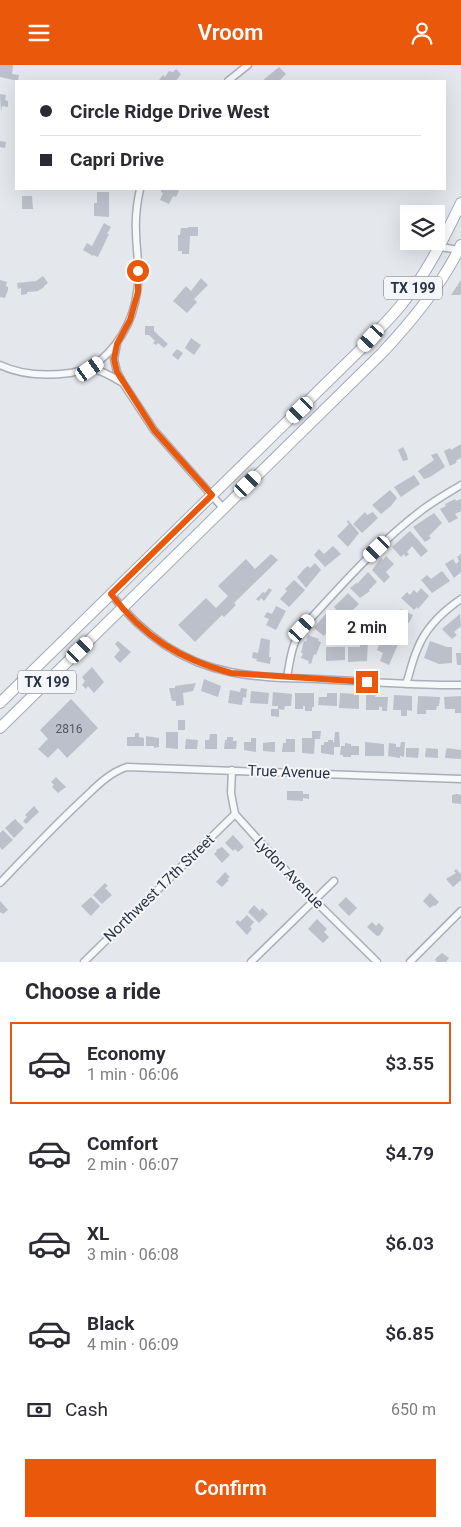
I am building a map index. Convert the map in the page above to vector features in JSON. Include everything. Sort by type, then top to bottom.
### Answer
[{"type":"main road","name":"TX 199","points":[[445,237],[461,203]]},
{"type":"main road","name":"TX 199","points":[[0,728],[310,425],[398,335],[434,291],[460,248]]},
{"type":"main road","name":"TX 199","points":[[0,703],[360,350],[402,303],[438,250]]},
{"type":"street","points":[[229,80],[248,65]]},
{"type":"street","points":[[0,365],[11,370],[34,374],[68,373],[90,369],[100,362],[117,344],[130,320],[138,292],[136,229],[140,190]]},
{"type":"street","points":[[445,247],[460,248]]},
{"type":"street","points":[[117,344],[114,359],[117,372],[123,383],[154,430],[223,508]]},
{"type":"street","points":[[90,369],[101,372],[123,383]]},
{"type":"street","points":[[287,677],[291,651],[295,639],[302,628],[356,569],[387,539],[423,509],[461,485]]},
{"type":"street","points":[[111,594],[122,608],[154,639],[196,662],[231,673],[406,684],[461,685]]},
{"type":"street","points":[[406,684],[417,650],[424,636],[449,607],[461,599]]},
{"type":"street","name":"True Avenue","points":[[0,883],[65,816],[106,778],[118,770],[127,767],[461,779]]},
{"type":"street","points":[[232,770],[232,793],[235,814]]},
{"type":"street","name":"Lydon Avenue","points":[[235,814],[314,900],[377,962]]},
{"type":"street","name":"Northwest 17th Street","points":[[84,962],[235,814]]},
{"type":"street","points":[[251,962],[334,881]]},
{"type":"street","points":[[410,962],[461,911]]},
{"type":"building","points":[[0,65],[13,65],[12,74],[19,75],[18,80],[0,77]]},
{"type":"building","points":[[279,67],[286,74],[280,80],[263,80]]},
{"type":"building","points":[[176,69],[181,74],[177,80],[159,80],[163,75],[165,77],[169,71],[173,72]]},
{"type":"building","points":[[0,94],[6,95],[5,100],[8,101],[8,107],[2,106],[1,112]]},
{"type":"building","points":[[0,141],[6,142],[5,148],[0,147]]},
{"type":"building","points":[[161,190],[179,191],[176,197],[173,196],[169,204],[160,200],[163,193]]},
{"type":"building","points":[[97,192],[109,192],[109,217],[94,216],[94,203],[97,203]]},
{"type":"building","points":[[22,196],[32,196],[33,209],[22,209]]},
{"type":"building","points":[[104,223],[111,227],[107,234],[109,234],[98,257],[93,256],[83,250],[87,243],[92,246]]},
{"type":"building","points":[[198,227],[198,236],[190,236],[189,254],[182,254],[182,251],[178,251],[178,235],[180,235],[181,228]]},
{"type":"building","points":[[43,276],[48,283],[44,287],[38,291],[27,292],[27,294],[21,295],[21,288],[18,289],[17,283],[36,281]]},
{"type":"building","points":[[201,278],[208,285],[194,299],[197,302],[187,313],[173,301],[186,286],[191,291]]},
{"type":"building","points":[[0,280],[7,282],[8,290],[5,298],[0,297]]},
{"type":"building","points":[[461,280],[460,295],[451,295]]},
{"type":"building","points":[[145,326],[154,326],[154,331],[168,344],[164,348],[158,343],[156,345],[153,343],[155,341],[149,335],[145,335]]},
{"type":"building","points":[[191,338],[201,345],[194,355],[185,348]]},
{"type":"building","points":[[177,349],[183,353],[178,360],[172,355]]},
{"type":"building","points":[[461,444],[461,458],[450,466],[444,451],[450,448],[451,450]]},
{"type":"building","points":[[403,447],[408,460],[403,461],[398,450]]},
{"type":"building","points":[[437,453],[445,467],[424,479],[418,471],[434,460],[431,455]]},
{"type":"building","points":[[414,475],[420,484],[401,497],[394,487]]},
{"type":"building","points":[[390,490],[397,498],[381,514],[372,505]]},
{"type":"building","points":[[455,499],[456,501],[461,499],[461,511],[455,514],[458,518],[449,523],[440,509]]},
{"type":"building","points":[[365,512],[367,515],[373,512],[378,518],[362,533],[353,524]]},
{"type":"building","points":[[434,513],[442,523],[429,536],[431,538],[425,542],[413,527]]},
{"type":"building","points":[[348,520],[359,533],[348,547],[337,536],[349,524]]},
{"type":"building","points":[[410,531],[428,551],[421,557],[412,546],[407,552],[409,554],[406,557],[404,554],[401,557],[392,547]]},
{"type":"building","points":[[333,546],[341,554],[325,567],[314,555],[319,549],[324,554]]},
{"type":"building","points":[[271,554],[278,560],[234,603],[236,605],[224,617],[222,615],[195,642],[178,625],[206,598],[216,608],[228,596],[218,586],[246,559],[255,569]]},
{"type":"building","points":[[461,554],[461,572],[454,578],[445,564],[453,559],[456,564],[459,561],[457,557]]},
{"type":"building","points":[[386,556],[394,564],[386,572],[390,577],[384,583],[372,570],[381,558],[383,560]]},
{"type":"building","points":[[315,563],[321,570],[306,588],[297,577],[305,568],[308,566],[310,568]]},
{"type":"building","points":[[442,571],[450,581],[432,593],[421,580],[427,575],[431,579]]},
{"type":"building","points":[[368,572],[377,582],[370,591],[360,598],[350,588],[357,584]]},
{"type":"building","points":[[294,580],[305,590],[289,607],[280,599],[287,591],[285,589]]},
{"type":"building","points":[[269,588],[272,590],[264,601],[261,598],[259,601],[256,599],[263,592],[265,593]]},
{"type":"building","points":[[421,588],[429,596],[418,609],[417,607],[414,610],[401,598],[407,592],[410,595],[414,590],[417,593]]},
{"type":"building","points":[[348,593],[359,604],[344,618],[334,607]]},
{"type":"building","points":[[276,606],[286,611],[276,630],[266,625],[269,619],[264,617],[267,612],[272,614]]},
{"type":"building","points":[[401,609],[413,615],[409,623],[407,622],[402,636],[390,629],[397,610],[400,612]]},
{"type":"building","points":[[328,611],[337,619],[335,622],[338,624],[330,634],[327,632],[324,636],[314,628]]},
{"type":"building","points":[[460,614],[461,626],[454,632],[457,635],[452,639],[442,629]]},
{"type":"building","points":[[308,635],[319,639],[318,641],[321,642],[311,664],[308,663],[309,661],[301,658],[304,641],[306,642]]},
{"type":"building","points":[[383,635],[399,642],[389,665],[380,661],[383,653],[377,650]]},
{"type":"building","points":[[261,638],[270,640],[270,664],[256,661],[257,659],[252,658],[253,652],[258,653]]},
{"type":"building","points":[[360,640],[368,640],[367,661],[348,662],[348,647],[360,647]]},
{"type":"building","points":[[118,641],[131,652],[120,663],[114,657],[120,650],[115,644]]},
{"type":"building","points":[[430,641],[452,647],[452,663],[439,664],[424,658]]},
{"type":"building","points":[[326,647],[345,647],[345,660],[326,661]]},
{"type":"building","points":[[456,653],[461,653],[461,665],[457,665]]},
{"type":"building","points":[[92,667],[104,682],[94,693],[88,686],[86,689],[82,685],[85,681],[82,677]]},
{"type":"building","points":[[204,679],[221,686],[218,697],[201,691]]},
{"type":"building","points":[[196,683],[193,691],[183,693],[184,705],[176,706],[176,701],[172,701],[169,688]]},
{"type":"building","points":[[241,688],[247,689],[246,698],[243,697],[242,705],[228,703],[230,690],[240,692]]},
{"type":"building","points":[[251,691],[269,693],[268,704],[250,703]]},
{"type":"building","points":[[273,692],[292,694],[291,706],[285,706],[284,710],[279,709],[279,717],[271,716],[271,709],[278,709],[278,706],[272,706]]},
{"type":"building","points":[[295,693],[314,693],[314,707],[312,707],[312,711],[305,711],[305,706],[303,706],[303,709],[295,709]]},
{"type":"building","points":[[327,693],[337,693],[337,706],[318,705],[319,697],[327,697]]},
{"type":"building","points":[[340,693],[359,694],[359,709],[339,708]]},
{"type":"building","points":[[366,694],[376,694],[375,697],[388,697],[387,711],[382,711],[382,707],[379,707],[379,710],[366,710]]},
{"type":"building","points":[[394,695],[412,696],[412,711],[407,710],[407,716],[401,716],[401,710],[393,710]]},
{"type":"building","points":[[418,696],[440,697],[439,706],[437,706],[436,710],[426,710],[426,714],[417,714]]},
{"type":"building","points":[[461,696],[461,713],[455,713],[455,709],[445,709],[444,697]]},
{"type":"building","points":[[71,699],[98,728],[67,758],[58,748],[48,758],[38,749],[48,739],[40,730]]},
{"type":"building","points":[[178,720],[185,720],[185,730],[178,730]]},
{"type":"building","points":[[312,731],[321,731],[320,739],[315,739],[314,754],[302,753],[302,738],[312,738]]},
{"type":"building","points":[[166,732],[178,732],[178,749],[166,748]]},
{"type":"building","points":[[335,732],[339,732],[340,747],[334,747],[334,755],[321,753],[321,745],[324,745],[324,742],[333,740],[334,742]]},
{"type":"building","points":[[135,733],[139,733],[139,737],[144,738],[144,746],[127,746],[127,737],[135,737]]},
{"type":"building","points":[[210,734],[217,734],[217,749],[205,749],[205,740],[209,740]]},
{"type":"building","points":[[146,736],[159,738],[159,747],[146,746]]},
{"type":"building","points":[[227,737],[233,737],[233,741],[237,741],[236,749],[224,749]]},
{"type":"building","points":[[251,738],[256,738],[256,752],[244,750],[244,742],[251,742]]},
{"type":"building","points":[[186,739],[198,740],[197,749],[185,749]]},
{"type":"building","points":[[286,739],[295,739],[295,752],[282,752],[283,743],[286,743]]},
{"type":"building","points":[[275,742],[275,752],[263,751],[263,743]]},
{"type":"building","points":[[365,742],[384,744],[384,756],[365,756]]},
{"type":"building","points":[[401,742],[405,742],[404,757],[388,756],[389,743],[400,747]]},
{"type":"building","points":[[345,743],[351,744],[351,746],[359,746],[359,755],[343,757],[343,755],[340,755],[341,746],[345,746]]},
{"type":"building","points":[[406,748],[419,748],[418,758],[406,757]]},
{"type":"building","points":[[426,748],[438,749],[438,758],[425,757]]},
{"type":"building","points":[[447,748],[461,750],[461,759],[445,758]]},
{"type":"building","points":[[56,777],[66,787],[58,793],[52,787],[54,785],[51,782]]},
{"type":"building","points":[[287,791],[303,791],[303,794],[309,794],[309,799],[303,798],[303,801],[287,800]]},
{"type":"building","points":[[452,795],[461,795],[461,804],[452,803]]},
{"type":"building","points":[[34,806],[39,812],[26,824],[23,821],[27,817],[25,815]]},
{"type":"building","points":[[15,819],[24,828],[14,838],[5,828]]},
{"type":"building","points":[[3,830],[13,840],[2,850],[0,847],[0,833]]},
{"type":"building","points":[[233,835],[244,847],[238,852],[235,849],[233,851],[225,843]]},
{"type":"building","points":[[222,847],[230,855],[222,863],[214,854],[216,850]]},
{"type":"building","points":[[456,869],[461,874],[461,880],[453,887],[446,879],[456,873],[454,871]]},
{"type":"building","points":[[225,872],[230,877],[222,887],[216,882]]},
{"type":"building","points":[[105,883],[108,886],[105,888],[112,895],[102,904],[93,895]]},
{"type":"building","points":[[430,893],[439,902],[430,908],[423,901]]},
{"type":"building","points":[[91,897],[100,906],[91,916],[81,906]]},
{"type":"building","points":[[346,897],[357,908],[349,916],[338,905]]},
{"type":"building","points":[[0,901],[8,910],[3,914],[0,913]]},
{"type":"building","points":[[254,905],[260,911],[262,908],[268,914],[259,923],[248,912]]},
{"type":"building","points":[[247,915],[254,922],[250,927],[252,929],[247,935],[235,922],[238,920],[240,922]]},
{"type":"building","points":[[317,919],[327,929],[324,932],[329,937],[323,943],[308,929]]},
{"type":"building","points":[[372,922],[376,926],[379,923],[384,928],[380,935],[377,936],[367,927]]},
{"type":"building","points":[[442,953],[449,958],[446,962],[437,962],[435,960]]},
{"type":"route","points":[[138,271],[138,292],[130,320],[117,344],[114,359],[117,372],[154,430],[212,495],[111,594],[122,608],[154,639],[170,649],[212,668],[231,673],[367,682]]}]
